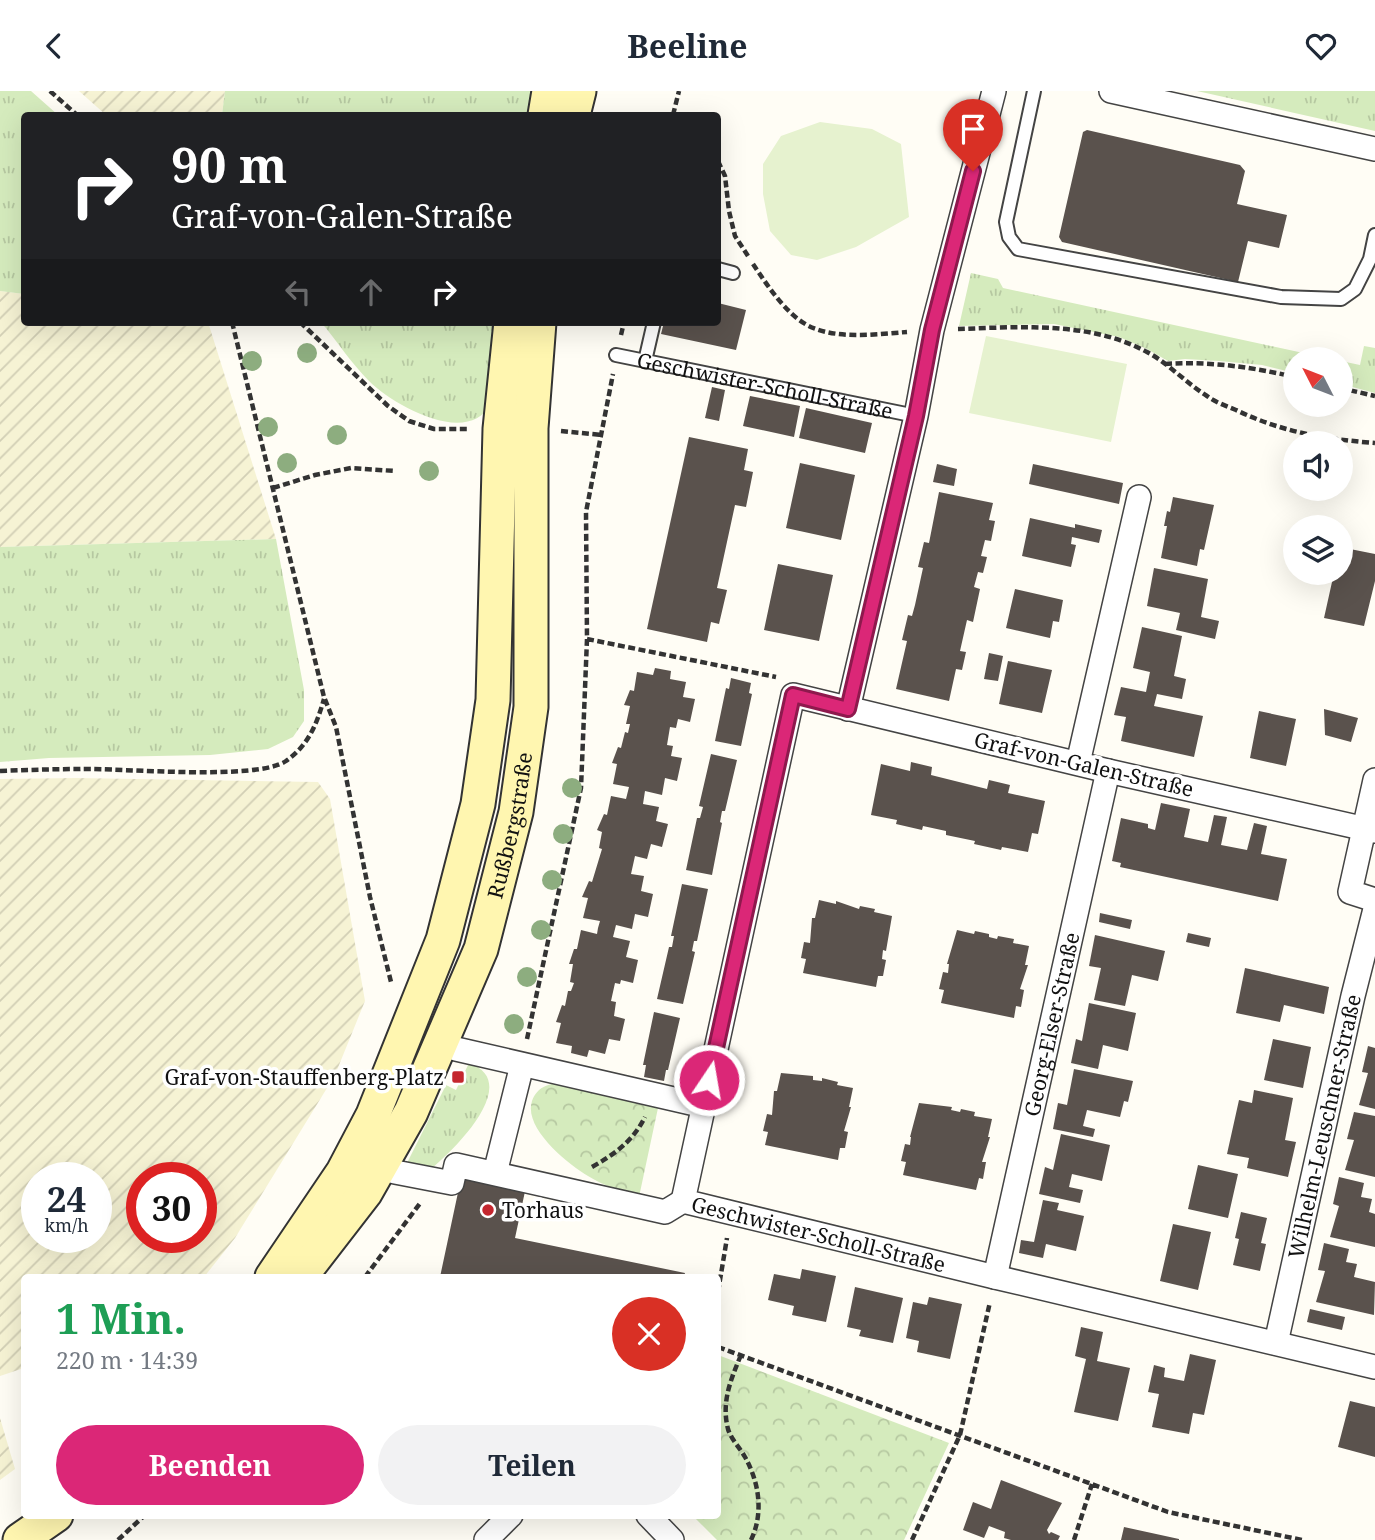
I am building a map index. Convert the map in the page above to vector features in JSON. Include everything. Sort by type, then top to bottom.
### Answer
[{"type":"street","points":[[546,112],[549,91]]},
{"type":"street","points":[[574,112],[579,91]]},
{"type":"street","name":"Geschwister-Scholl-Straße","points":[[848,709],[916,416],[932,330],[994,91]]},
{"type":"street","points":[[1111,91],[1375,149]]},
{"type":"street","name":"Rußbergstraße","points":[[302,1274],[365,1193],[411,1112],[481,949],[516,812],[531,706],[511,326]]},
{"type":"street","name":"Rußbergstraße","points":[[274,1274],[343,1172],[373,1115],[443,940],[478,804],[492,700],[516,428],[538,326]]},
{"type":"street","points":[[1078,763],[1139,496]]},
{"type":"street","name":"Geschwister-Scholl-Straße","points":[[793,695],[684,1201],[1375,1367]]},
{"type":"street","name":"Graf-von-Galen-Straße","points":[[793,695],[1108,771],[1369,829]]},
{"type":"street","name":"Georg-Elser-Straße","points":[[995,1277],[1108,771]]},
{"type":"street","points":[[1375,780],[1369,829],[1350,892],[1375,900]]},
{"type":"street","name":"Wilhelm-Leuschner-Straße","points":[[1276,1343],[1353,996],[1375,909]]},
{"type":"street","points":[[456,1049],[704,1106]]},
{"type":"street","points":[[495,1173],[522,1065]]},
{"type":"street","points":[[395,1172],[452,1183],[456,1165],[665,1212],[684,1201]]},
{"type":"street","points":[[20,1540],[50,1519]]},
{"type":"street","points":[[42,1540],[62,1519]]},
{"type":"street","points":[[486,1540],[507,1519]]},
{"type":"street","points":[[652,1519],[672,1540]]},
{"type":"lane","points":[[1034,91],[1006,222],[1009,237],[1018,249],[1281,297],[1342,299],[1355,289],[1370,259],[1375,235]]},
{"type":"lane","points":[[721,270],[733,273]]},
{"type":"lane","points":[[645,361],[653,326]]},
{"type":"lane","name":"Geschwister-Scholl-Straße","points":[[616,355],[916,416]]},
{"type":"path","points":[[50,91],[74,112]]},
{"type":"path","points":[[674,112],[679,91]]},
{"type":"path","points":[[721,167],[725,176],[735,236],[768,285],[793,314],[814,329],[845,334],[1019,327],[1088,333],[1147,352],[1209,398],[1256,420],[1327,439],[1375,443]]},
{"type":"path","points":[[233,326],[324,697],[336,727],[370,897],[396,997],[404,1006],[416,1008]]},
{"type":"path","points":[[304,326],[388,406],[409,421],[434,429],[516,428],[602,435],[586,512],[587,639],[581,789],[522,1065]]},
{"type":"path","points":[[1164,364],[1222,363],[1283,374]]},
{"type":"path","points":[[1353,391],[1375,396]]},
{"type":"path","points":[[273,488],[315,475],[351,468],[395,471]]},
{"type":"path","points":[[587,639],[787,679],[793,695]]},
{"type":"path","points":[[0,771],[81,769],[248,772],[285,763],[304,745],[316,725],[324,697]]},
{"type":"path","points":[[578,1192],[591,1168],[624,1147],[636,1133],[645,1118],[651,1093]]},
{"type":"path","points":[[367,1274],[424,1199],[428,1178]]},
{"type":"path","points":[[721,1275],[732,1212]]},
{"type":"path","points":[[912,1540],[960,1436],[995,1277]]},
{"type":"path","points":[[721,1348],[1168,1511],[1302,1540]]},
{"type":"path","points":[[741,1355],[728,1385],[725,1407],[728,1431],[746,1458],[757,1485],[759,1505],[751,1540]]},
{"type":"path","points":[[1074,1540],[1092,1484]]},
{"type":"path","points":[[118,1540],[141,1519]]},
{"type":"shaded area","points":[[79,91],[225,91],[222,112],[103,112]]},
{"type":"shaded area","points":[[0,291],[21,294],[21,326],[209,326],[276,539],[0,547]]},
{"type":"shaded area","points":[[0,779],[318,782],[330,799],[365,1001],[335,1075],[235,1238],[206,1274],[21,1274],[21,1369],[0,1376]]},
{"type":"shaded area","points":[[0,1418],[15,1469],[0,1480]]},
{"type":"green space","points":[[0,91],[31,91],[55,112],[21,112],[21,294],[0,291]]},
{"type":"green space","points":[[225,91],[537,91],[534,112],[222,112]]},
{"type":"green space","points":[[1197,91],[1375,91],[1375,131]]},
{"type":"green space","points":[[820,122],[872,129],[901,144],[909,217],[856,247],[817,260],[791,255],[770,231],[763,194],[763,164],[781,136]]},
{"type":"green space","points":[[971,273],[998,279],[1003,288],[1283,349],[1283,370],[1219,361],[1168,361],[1119,337],[1054,324],[959,326]]},
{"type":"green space","points":[[324,326],[501,326],[491,403],[480,416],[466,422],[431,418],[412,410],[380,391],[356,367]]},
{"type":"green space","points":[[986,336],[1127,364],[1111,442],[969,413]]},
{"type":"green space","points":[[1364,346],[1375,348],[1375,393],[1353,387],[1353,364],[1360,365]]},
{"type":"green space","points":[[276,539],[304,690],[304,721],[293,737],[268,749],[210,755],[49,758],[0,762],[0,547]]},
{"type":"green space","points":[[469,1063],[484,1072],[489,1085],[487,1100],[479,1115],[455,1146],[432,1168],[408,1165],[446,1085],[456,1090]]},
{"type":"green space","points":[[562,1082],[681,1108],[681,1112],[658,1108],[639,1197],[588,1176],[559,1154],[540,1133],[531,1111],[532,1101],[544,1087]]},
{"type":"green space","points":[[721,1356],[949,1443],[904,1540],[717,1540],[696,1519],[721,1519]]},
{"type":"building","points":[[1087,130],[1240,165],[1245,171],[1237,204],[1287,215],[1279,248],[1248,241],[1238,282],[1062,242],[1059,237],[1083,132]]},
{"type":"building","points":[[721,304],[746,310],[736,350],[661,334],[663,326],[721,326]]},
{"type":"building","points":[[712,387],[725,390],[719,421],[705,418]]},
{"type":"building","points":[[750,396],[800,406],[794,437],[743,426]]},
{"type":"building","points":[[806,408],[872,423],[865,453],[799,438]]},
{"type":"building","points":[[689,437],[748,449],[744,470],[753,472],[746,507],[735,505],[717,588],[727,590],[719,624],[711,622],[707,642],[647,629]]},
{"type":"building","points":[[800,463],[855,475],[841,540],[786,528]]},
{"type":"building","points":[[937,464],[957,469],[954,486],[933,482]]},
{"type":"building","points":[[1033,464],[1123,483],[1119,504],[1029,484]]},
{"type":"building","points":[[939,492],[993,503],[989,520],[995,521],[991,541],[985,540],[981,556],[987,557],[983,573],[978,572],[974,587],[980,589],[973,622],[967,620],[960,651],[966,652],[962,670],[956,669],[949,701],[896,689],[907,641],[902,640],[908,615],[912,616],[915,605],[923,568],[918,567],[924,542],[929,543]]},
{"type":"building","points":[[1173,497],[1214,505],[1204,550],[1200,549],[1197,566],[1161,558],[1167,526],[1164,526]]},
{"type":"building","points":[[1030,518],[1075,528],[1075,524],[1102,530],[1099,543],[1072,537],[1071,544],[1076,545],[1071,567],[1022,556]]},
{"type":"building","points":[[1353,550],[1375,554],[1375,581],[1364,626],[1324,618],[1331,585],[1353,585]]},
{"type":"building","points":[[778,564],[833,575],[819,641],[764,630]]},
{"type":"building","points":[[1154,568],[1208,579],[1201,617],[1219,621],[1215,639],[1176,630],[1180,613],[1147,606]]},
{"type":"building","points":[[1015,589],[1063,600],[1059,622],[1053,621],[1050,638],[1006,628]]},
{"type":"building","points":[[1142,627],[1182,636],[1174,676],[1186,679],[1182,699],[1157,694],[1154,706],[1203,716],[1194,757],[1121,741],[1126,717],[1114,715],[1121,687],[1146,692],[1150,672],[1133,668]]},
{"type":"building","points":[[989,653],[1003,656],[998,681],[984,679]]},
{"type":"building","points":[[1008,661],[1052,670],[1042,713],[999,704]]},
{"type":"building","points":[[655,668],[671,671],[670,679],[686,682],[683,697],[695,699],[690,722],[678,719],[676,728],[670,727],[667,745],[673,746],[671,756],[682,758],[677,781],[665,778],[662,795],[645,791],[643,804],[659,807],[656,821],[668,824],[662,847],[651,844],[647,859],[635,856],[631,874],[644,876],[641,891],[653,894],[648,917],[635,914],[632,929],[616,925],[613,937],[630,941],[626,957],[638,960],[633,983],[621,980],[620,984],[615,983],[611,1001],[616,1002],[614,1016],[625,1019],[620,1041],[609,1039],[605,1054],[589,1050],[587,1057],[571,1053],[572,1046],[556,1043],[561,1023],[556,1022],[574,983],[570,982],[573,964],[569,964],[574,949],[577,949],[581,930],[597,934],[600,921],[583,918],[588,898],[582,897],[589,881],[592,882],[602,849],[599,848],[602,832],[597,830],[604,814],[607,815],[611,796],[626,799],[629,787],[613,784],[617,764],[612,763],[630,724],[626,724],[630,706],[624,705],[630,690],[634,691],[637,672],[653,675]]},
{"type":"building","points":[[731,678],[751,683],[749,693],[752,694],[741,746],[715,741],[726,688],[729,689]]},
{"type":"building","points":[[1324,709],[1358,718],[1351,742],[1325,735]]},
{"type":"building","points":[[1259,711],[1296,719],[1286,766],[1250,758]]},
{"type":"building","points":[[711,754],[737,760],[725,811],[722,811],[712,875],[686,870],[697,818],[700,818],[703,807],[699,806]]},
{"type":"building","points":[[911,762],[932,767],[931,775],[987,789],[989,780],[1010,785],[1008,793],[1045,801],[1038,834],[1032,833],[1028,852],[974,844],[975,841],[946,835],[946,831],[923,826],[922,830],[896,824],[897,820],[871,815],[881,764],[910,771]]},
{"type":"building","points":[[1161,803],[1190,809],[1184,837],[1208,842],[1214,815],[1227,817],[1221,845],[1247,850],[1254,823],[1267,826],[1261,854],[1287,859],[1278,901],[1120,867],[1121,863],[1112,861],[1121,818],[1148,824],[1148,828],[1155,830]]},
{"type":"building","points":[[682,884],[708,889],[697,941],[694,941],[692,951],[695,952],[683,1004],[657,999],[669,947],[672,947],[674,936],[671,936]]},
{"type":"building","points":[[819,900],[836,904],[836,901],[859,909],[860,906],[875,909],[874,912],[892,916],[886,951],[883,950],[882,959],[886,960],[883,976],[878,976],[876,987],[803,973],[806,959],[801,958],[804,942],[810,943],[812,918],[815,918]]},
{"type":"building","points":[[1100,913],[1132,920],[1130,929],[1099,922]]},
{"type":"building","points":[[957,930],[989,934],[989,937],[997,939],[998,936],[1014,939],[1013,943],[1029,946],[1025,965],[1028,965],[1020,989],[1024,990],[1021,1007],[1016,1006],[1014,1018],[941,1003],[944,990],[939,989],[943,972],[948,973],[947,964]]},
{"type":"building","points":[[1188,933],[1211,938],[1209,947],[1186,942]]},
{"type":"building","points":[[1095,935],[1165,951],[1158,981],[1132,975],[1125,1006],[1094,1000],[1101,968],[1089,966]]},
{"type":"building","points":[[1245,968],[1329,987],[1324,1014],[1284,1005],[1280,1022],[1236,1013]]},
{"type":"building","points":[[1089,1003],[1136,1013],[1128,1051],[1103,1045],[1098,1069],[1071,1063],[1076,1039],[1082,1041]]},
{"type":"building","points":[[654,1012],[680,1018],[664,1081],[644,1077],[646,1065],[643,1065]]},
{"type":"building","points":[[1273,1039],[1311,1047],[1303,1088],[1264,1080]]},
{"type":"building","points":[[1368,1046],[1375,1048],[1375,1109],[1359,1105],[1368,1073],[1362,1072]]},
{"type":"building","points":[[1074,1069],[1133,1081],[1128,1102],[1124,1101],[1120,1117],[1087,1110],[1083,1126],[1095,1129],[1093,1137],[1053,1129],[1058,1103],[1067,1105]]},
{"type":"building","points":[[781,1073],[813,1076],[813,1080],[822,1081],[822,1078],[853,1088],[844,1131],[848,1132],[845,1148],[840,1148],[838,1160],[765,1145],[768,1132],[763,1131],[767,1114],[772,1115],[774,1091],[777,1091]]},
{"type":"building","points":[[1254,1090],[1293,1098],[1285,1140],[1296,1142],[1288,1177],[1247,1168],[1249,1158],[1227,1154],[1239,1100],[1252,1103]]},
{"type":"building","points":[[919,1103],[952,1107],[951,1110],[960,1112],[961,1109],[975,1112],[974,1116],[992,1119],[990,1137],[982,1162],[986,1162],[983,1179],[979,1178],[976,1190],[903,1175],[906,1162],[901,1161],[905,1144],[910,1145]]},
{"type":"building","points":[[1354,1112],[1375,1116],[1375,1177],[1345,1170],[1354,1140],[1347,1139]]},
{"type":"building","points":[[1061,1134],[1110,1145],[1102,1181],[1072,1174],[1069,1187],[1083,1190],[1080,1203],[1039,1194],[1045,1167],[1053,1170]]},
{"type":"building","points":[[1198,1165],[1238,1174],[1228,1218],[1188,1209]]},
{"type":"building","name":"Torhaus","points":[[463,1169],[527,1182],[515,1238],[685,1273],[685,1274],[441,1274]]},
{"type":"building","points":[[1339,1177],[1364,1183],[1361,1197],[1372,1199],[1369,1212],[1375,1214],[1375,1247],[1330,1237],[1339,1206],[1333,1204]]},
{"type":"building","points":[[1043,1200],[1059,1203],[1057,1210],[1084,1216],[1076,1251],[1046,1244],[1043,1258],[1019,1253],[1021,1240],[1034,1242]]},
{"type":"building","points":[[1241,1212],[1267,1218],[1261,1243],[1266,1244],[1260,1271],[1233,1265]]},
{"type":"building","points":[[1173,1224],[1211,1232],[1198,1290],[1160,1281]]},
{"type":"building","points":[[1324,1243],[1349,1249],[1346,1262],[1357,1264],[1354,1277],[1375,1282],[1374,1315],[1316,1302],[1325,1271],[1318,1270]]},
{"type":"building","points":[[802,1269],[836,1276],[826,1322],[792,1315],[794,1306],[768,1300],[774,1274],[800,1279]]},
{"type":"building","points":[[855,1287],[903,1298],[893,1343],[859,1336],[861,1330],[847,1327]]},
{"type":"building","points":[[929,1297],[962,1304],[950,1359],[917,1352],[919,1341],[906,1338],[913,1302],[927,1305]]},
{"type":"building","points":[[1310,1309],[1345,1317],[1342,1330],[1307,1322]]},
{"type":"building","points":[[1081,1327],[1103,1332],[1097,1361],[1130,1368],[1118,1421],[1074,1412],[1086,1359],[1075,1356]]},
{"type":"building","points":[[1190,1354],[1216,1360],[1204,1415],[1193,1413],[1189,1434],[1152,1427],[1159,1394],[1148,1392],[1154,1365],[1165,1368],[1164,1377],[1184,1381]]},
{"type":"building","points":[[1350,1401],[1375,1407],[1375,1457],[1338,1447]]},
{"type":"building","points":[[1001,1480],[1062,1503],[1047,1530],[1049,1534],[1051,1532],[1060,1536],[1058,1540],[1011,1540],[1004,1538],[1005,1532],[989,1526],[984,1538],[963,1530],[973,1502],[991,1509]]},
{"type":"building","points":[[1124,1527],[1179,1539],[1179,1540],[1121,1540]]},
{"type":"place","name":"Graf-von-Stauffenberg-Platz","points":[[458,1077]]},
{"type":"place","name":"Torhaus","points":[[488,1210]]},
{"type":"route","points":[[709,1080],[793,695],[848,709],[916,416],[932,330],[973,171]]}]
